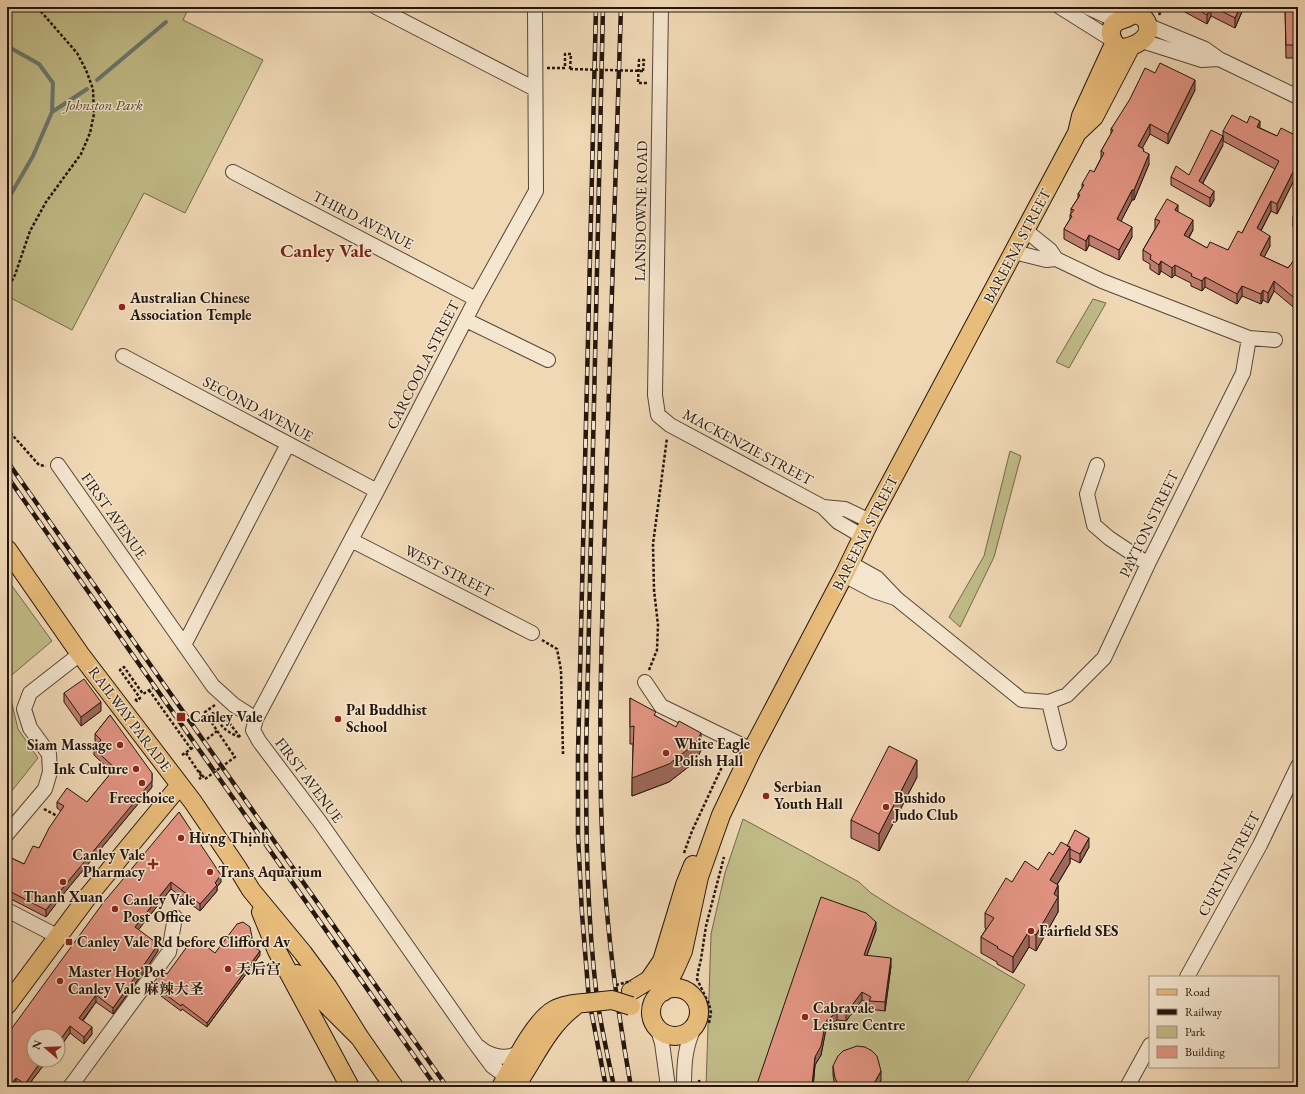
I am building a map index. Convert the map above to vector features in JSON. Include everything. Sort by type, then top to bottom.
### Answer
[{"type":"main road","name":"BAREENA STREET","points":[[661,993],[676,969],[684,946],[699,878],[726,805],[752,750],[847,569],[866,529],[1077,133],[1094,117],[1135,32],[1111,33],[1112,28],[1127,15]]},
{"type":"main road","points":[[1127,15],[1140,15],[1144,18],[1135,32]]},
{"type":"main road","name":"RAILWAY PARADE","points":[[7,549],[80,654],[180,785],[218,838],[251,890],[303,953],[328,987],[360,1038]]},
{"type":"main road","points":[[8,1003],[89,895],[180,785]]},
{"type":"main road","points":[[631,998],[649,980],[662,961],[690,874],[698,855],[726,805]]},
{"type":"main road","name":"RAILWAY PARADE","points":[[251,890],[277,951],[350,1087]]},
{"type":"main road","points":[[262,904],[310,976],[319,1014],[335,1058]]},
{"type":"main road","name":"BAREENA STREET","points":[[684,946],[686,973],[689,986],[695,999]]},
{"type":"main road","points":[[277,951],[315,993],[360,1038],[394,1087]]},
{"type":"main road","points":[[507,1084],[529,1052],[552,1030],[563,1016],[576,1006],[584,1003],[610,1000],[616,1001],[631,998],[661,993],[673,988],[678,988],[688,992],[695,999],[699,1009],[698,1020],[702,1025],[688,1032],[674,1036],[664,1033],[631,998]]},
{"type":"main road","points":[[655,1025],[652,1017],[652,1008],[661,993]]},
{"type":"street","points":[[376,7],[535,89]]},
{"type":"street","name":"CARCOOLA STREET","points":[[256,718],[377,491],[476,299],[536,191],[535,7]]},
{"type":"street","name":"LANSDOWNE ROAD","points":[[658,415],[655,395],[661,7]]},
{"type":"street","points":[[1060,7],[1135,32],[1205,49],[1219,59],[1298,97]]},
{"type":"street","points":[[1087,7],[1127,15]]},
{"type":"street","name":"THIRD AVENUE","points":[[233,172],[476,299]]},
{"type":"street","points":[[1025,230],[1050,250],[1056,259],[1102,281],[1249,338],[1275,340]]},
{"type":"street","points":[[1014,252],[1046,260],[1056,259]]},
{"type":"street","points":[[466,320],[548,360]]},
{"type":"street","name":"PAYTON STREET","points":[[847,569],[874,590],[897,599],[1022,700],[1049,702],[1067,695],[1104,658],[1148,564],[1243,373],[1249,338]]},
{"type":"street","name":"SECOND AVENUE","points":[[123,356],[377,491]]},
{"type":"street","name":"MACKENZIE STREET","points":[[658,415],[670,425],[823,507],[838,522],[866,529]]},
{"type":"street","points":[[184,645],[288,444]]},
{"type":"street","points":[[1097,465],[1087,494],[1094,525],[1148,564]]},
{"type":"street","name":"FIRST AVENUE","points":[[52,466],[219,693],[234,706],[256,718],[254,730],[258,740],[320,822],[477,1045],[507,1084]]},
{"type":"street","name":"WEST STREET","points":[[351,540],[532,633]]},
{"type":"street","points":[[7,834],[45,789],[50,772],[49,754],[30,728],[24,709],[30,693],[80,654]]},
{"type":"street","points":[[645,682],[661,706],[752,750]]},
{"type":"street","points":[[1049,702],[1059,743]]},
{"type":"street","name":"CURTIN STREET","points":[[1188,976],[1260,845],[1298,766]]},
{"type":"street","points":[[7,910],[57,936]]},
{"type":"street","points":[[70,1087],[169,952],[175,917]]},
{"type":"street","points":[[655,1025],[662,1043],[668,1087]]},
{"type":"street","points":[[684,1087],[686,1048],[702,1025]]},
{"type":"street","name":"FIRST AVENUE","points":[[477,1045],[490,1054],[511,1057],[529,1052]]},
{"type":"street","points":[[1127,1087],[1149,1047]]},
{"type":"street","points":[[499,1055],[505,1060],[507,1066],[507,1084]]},
{"type":"path","points":[[7,290],[15,275],[30,231],[46,202],[81,154],[90,133],[94,114],[93,89],[77,53],[37,7]]},
{"type":"path","points":[[565,68],[565,54],[571,54],[570,69],[644,71],[644,60],[638,60],[638,72]]},
{"type":"path","points":[[645,682],[657,650],[658,625],[654,590],[653,544],[665,445],[670,425]]},
{"type":"path","points":[[7,429],[39,465],[52,466]]},
{"type":"path","points":[[532,633],[557,649],[561,670],[563,754]]},
{"type":"path","points":[[140,698],[120,670],[124,667],[143,694],[153,688]]},
{"type":"path","points":[[149,690],[193,748],[182,755]]},
{"type":"path","points":[[186,753],[205,779],[235,757],[205,712],[215,705]]},
{"type":"path","points":[[208,717],[213,713],[222,728],[229,733],[241,737]]},
{"type":"path","points":[[207,739],[217,731]]},
{"type":"path","points":[[723,766],[727,756]]},
{"type":"path","points":[[199,771],[202,777],[199,779]]},
{"type":"path","points":[[33,803],[64,819]]},
{"type":"path","points":[[702,1025],[711,1013],[709,1004],[697,980],[698,972],[710,908],[726,851]]},
{"type":"path","points":[[698,1075],[700,1087]]},
{"type":"green space","name":"Johnston Park","points":[[7,7],[189,7],[183,20],[263,60],[185,213],[144,193],[72,330],[7,296]]},
{"type":"green space","points":[[1093,299],[1106,303],[1069,368],[1056,362]]},
{"type":"green space","points":[[1010,451],[1021,456],[994,557],[960,627],[949,617],[984,556]]},
{"type":"green space","points":[[7,579],[52,641],[7,679]]},
{"type":"green space","points":[[7,683],[18,729],[38,758],[7,797]]},
{"type":"green space","points":[[743,819],[859,882],[871,893],[893,907],[1025,985],[964,1087],[706,1087],[711,934],[725,873]]},
{"type":"building","points":[[1193,7],[1211,7],[1207,15]]},
{"type":"building","points":[[1213,7],[1240,7],[1235,18]]},
{"type":"building","points":[[1285,7],[1298,7],[1298,45],[1286,45]]},
{"type":"building","points":[[1160,63],[1195,80],[1168,134],[1150,124],[1138,146],[1149,154],[1134,190],[1132,190],[1117,219],[1132,227],[1119,250],[1089,235],[1086,241],[1064,229],[1072,216],[1070,215],[1074,210],[1071,209],[1080,195],[1078,194],[1084,185],[1082,184],[1090,170],[1094,172],[1104,153],[1101,151],[1113,130],[1111,129],[1130,99],[1145,68],[1155,73]]},
{"type":"building","points":[[1232,115],[1247,123],[1250,116],[1260,121],[1257,127],[1277,136],[1281,128],[1293,134],[1296,128],[1298,129],[1298,167],[1296,166],[1277,204],[1271,201],[1257,228],[1270,236],[1260,255],[1288,268],[1298,255],[1298,301],[1274,281],[1268,293],[1263,290],[1261,294],[1242,286],[1237,294],[1205,277],[1202,281],[1191,276],[1192,274],[1175,265],[1172,268],[1161,261],[1159,265],[1150,259],[1151,255],[1143,250],[1160,221],[1155,219],[1167,199],[1178,205],[1175,210],[1193,220],[1184,235],[1207,248],[1210,242],[1228,250],[1238,231],[1242,233],[1279,161],[1223,131]]},
{"type":"building","points":[[1211,130],[1223,136],[1199,181],[1214,191],[1210,198],[1171,177],[1176,166],[1189,175]]},
{"type":"building","points":[[1298,209],[1298,219],[1293,217]]},
{"type":"building","points":[[84,679],[101,702],[81,717],[64,693]]},
{"type":"building","points":[[630,698],[656,712],[654,715],[676,727],[679,721],[701,733],[696,743],[669,764],[632,778],[634,726],[630,727]]},
{"type":"building","points":[[110,715],[152,773],[152,781],[46,910],[7,890],[7,856],[24,864],[33,846],[39,848],[49,828],[64,806],[57,802],[67,788],[87,802],[115,768],[94,749],[101,740],[95,734]]},
{"type":"building","points":[[889,746],[917,760],[879,834],[851,820]]},
{"type":"building","points":[[179,812],[221,875],[215,883],[217,885],[200,904],[171,882],[135,927],[158,944],[113,1008],[96,995],[79,1018],[92,1027],[84,1037],[70,1026],[66,1032],[66,1028],[26,1028],[26,1068],[36,1068],[25,1084],[16,1078],[9,1087],[7,1087],[7,1035],[103,903]]},
{"type":"building","points":[[1075,830],[1089,838],[1080,854],[1067,846]]},
{"type":"building","points":[[1061,842],[1070,847],[1050,880],[1058,885],[1054,894],[1058,897],[1036,935],[1029,931],[1013,957],[981,937],[994,918],[985,913],[1006,878],[1012,882],[1025,861],[1038,870],[1049,852],[1053,855]]},
{"type":"building","name":"Cabravale Leisure Centre","points":[[821,897],[866,913],[876,922],[864,955],[891,958],[885,1002],[869,1001],[871,997],[862,992],[846,1013],[837,1012],[826,1021],[821,1046],[815,1057],[812,1087],[756,1087]]},
{"type":"building","points":[[243,922],[250,927],[252,937],[248,942],[260,951],[207,1023],[182,1004],[181,1006],[157,988],[159,985],[154,982],[162,971],[167,974],[194,937],[215,953],[237,924]]},
{"type":"building","points":[[857,1046],[865,1047],[877,1056],[881,1071],[872,1087],[840,1087],[835,1078],[833,1066],[838,1056],[843,1051]]},
{"type":"waterway","points":[[97,80],[166,22]]},
{"type":"waterway","points":[[7,46],[39,64],[53,83],[52,112],[33,156],[7,201]]},
{"type":"waterway","points":[[52,112],[87,89]]},
{"type":"railway","points":[[596,7],[578,755],[578,836],[582,914],[589,1000],[606,1087]]},
{"type":"railway","points":[[603,7],[586,755],[586,816],[589,907],[597,998],[614,1087]]},
{"type":"railway","points":[[621,7],[608,394],[600,756],[603,865],[616,992],[631,1087]]},
{"type":"railway","points":[[7,461],[447,1087]]},
{"type":"railway","points":[[7,476],[436,1087]]},
{"type":"place","name":"Australian Chinese Association Temple","points":[[122,307]]},
{"type":"place","name":"Canley Vale","points":[[181,717]]},
{"type":"place","name":"Pal Buddhist School","points":[[338,719]]},
{"type":"place","name":"Siam Massage","points":[[120,745]]},
{"type":"place","name":"White Eagle Polish Hall","points":[[666,753]]},
{"type":"place","name":"Ink Culture","points":[[136,769]]},
{"type":"place","name":"Freechoice","points":[[142,783]]},
{"type":"place","name":"Serbian Youth Hall","points":[[766,796]]},
{"type":"place","name":"Bushido Judo Club","points":[[886,807]]},
{"type":"place","name":"Hưng Thịnh","points":[[181,838]]},
{"type":"place","name":"Canley Vale Pharmacy","points":[[153,864]]},
{"type":"place","name":"Trans Aquarium","points":[[210,872]]},
{"type":"place","name":"Thanh Xuan","points":[[63,882]]},
{"type":"place","name":"Canley Vale Post Office","points":[[115,909]]},
{"type":"place","name":"Fairfield SES","points":[[1031,931]]},
{"type":"place","name":"Canley Vale Rd before Clifford Av","points":[[69,942]]},
{"type":"place","name":"天后宫","points":[[228,969]]},
{"type":"place","name":"Master Hot Pot Canley Vale 麻辣大圣","points":[[60,981]]},
{"type":"place","name":"Cabravale Leisure Centre","points":[[805,1017]]},
{"type":"district","name":"Canley Vale","points":[[326,250]]}]
